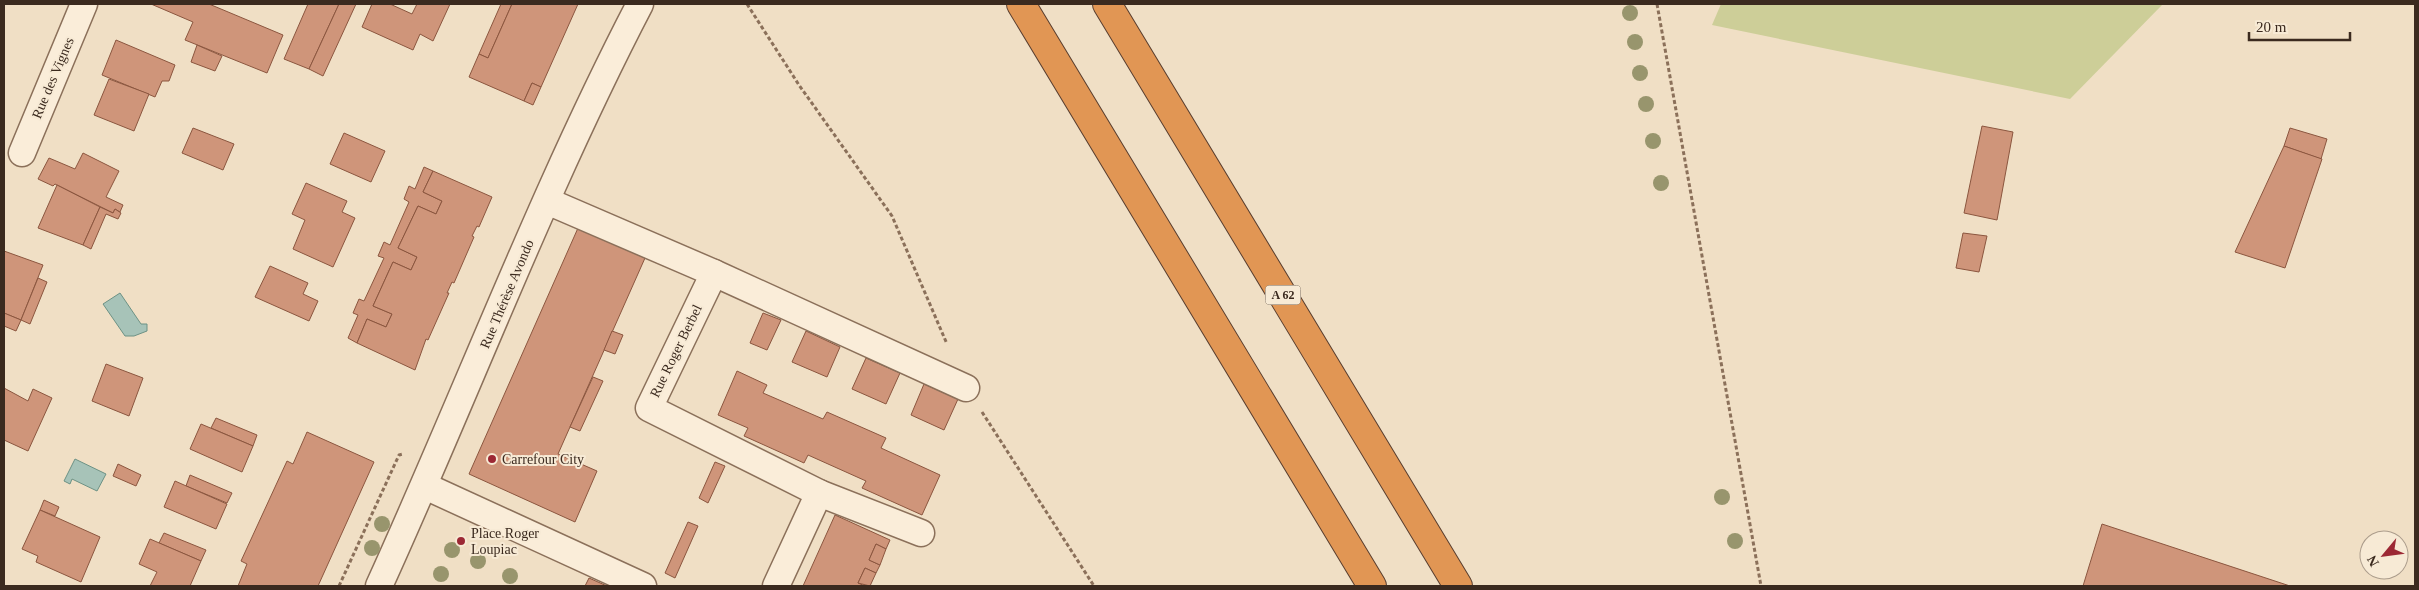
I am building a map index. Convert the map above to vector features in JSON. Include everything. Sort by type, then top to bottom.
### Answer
[{"type":"highway","points":[[1021,4],[1372,586]]},
{"type":"highway","name":"A 62","points":[[1107,4],[1458,586]]},
{"type":"street","name":"Rue des Vignes","points":[[22,152],[84,4]]},
{"type":"street","name":"Rue Thérèse Avondo","points":[[379,586],[425,486],[558,170],[640,4]]},
{"type":"street","points":[[547,200],[714,273],[966,388]]},
{"type":"street","name":"Rue Roger Berbel","points":[[714,273],[649,408],[819,493]]},
{"type":"street","points":[[425,486],[643,586]]},
{"type":"street","points":[[776,586],[819,493],[921,533]]},
{"type":"path","points":[[747,4],[799,85],[892,216],[966,388],[1094,586]]},
{"type":"path","points":[[1657,4],[1762,586]]},
{"type":"green space","points":[[1721,4],[2163,4],[2070,99],[1712,25]]},
{"type":"shaded area","points":[[120,293],[141,324],[147,324],[147,331],[134,336],[125,336],[103,304]]},
{"type":"shaded area","points":[[75,459],[106,474],[97,491],[72,479],[70,484],[64,481]]},
{"type":"building","points":[[151,4],[209,4],[283,35],[267,73],[185,40],[193,22]]},
{"type":"building","points":[[308,4],[339,4],[309,69],[284,59]]},
{"type":"building","points":[[339,4],[356,4],[323,76],[309,69]]},
{"type":"building","points":[[372,4],[390,4],[412,14],[417,4],[450,4],[433,41],[420,34],[413,50],[362,27]]},
{"type":"building","points":[[501,4],[512,4],[488,58],[479,54]]},
{"type":"building","points":[[512,4],[578,4],[541,87],[532,83],[524,101],[469,77],[479,54],[488,58]]},
{"type":"building","points":[[116,40],[175,65],[169,81],[162,81],[155,97],[102,75]]},
{"type":"building","points":[[197,45],[222,56],[215,71],[191,62]]},
{"type":"building","points":[[109,79],[149,94],[134,131],[94,115]]},
{"type":"building","points":[[532,83],[541,87],[533,105],[524,101]]},
{"type":"building","points":[[1982,126],[2013,132],[1997,220],[1964,213]]},
{"type":"building","points":[[193,128],[234,144],[223,170],[182,153]]},
{"type":"building","points":[[2290,128],[2327,139],[2321,159],[2284,146]]},
{"type":"building","points":[[344,133],[385,151],[371,182],[330,164]]},
{"type":"building","points":[[2284,146],[2322,159],[2285,268],[2235,252]]},
{"type":"building","points":[[83,153],[119,171],[106,197],[123,205],[120,212],[115,209],[113,213],[55,184],[53,186],[38,179],[49,158],[75,169]]},
{"type":"building","points":[[424,167],[433,171],[423,192],[442,201],[436,214],[418,206],[398,248],[417,257],[411,270],[393,262],[373,306],[392,314],[386,327],[367,319],[357,343],[348,338],[358,315],[353,313],[359,299],[364,301],[384,258],[378,256],[384,242],[390,245],[409,202],[404,199],[409,186],[415,189]]},
{"type":"building","points":[[433,171],[492,197],[479,227],[477,226],[472,236],[474,237],[454,283],[452,282],[447,293],[449,293],[428,340],[426,339],[415,370],[357,343],[367,319],[386,327],[392,314],[373,306],[393,262],[411,270],[417,257],[398,248],[418,206],[436,214],[442,201],[423,192]]},
{"type":"building","points":[[306,183],[347,201],[342,212],[355,218],[333,267],[293,249],[305,220],[292,214]]},
{"type":"building","points":[[57,185],[100,207],[83,245],[38,228]]},
{"type":"building","points":[[100,207],[113,213],[115,209],[121,213],[118,219],[106,214],[91,249],[83,245]]},
{"type":"building","points":[[578,228],[645,258],[558,454],[597,471],[575,522],[469,474]]},
{"type":"building","points":[[1963,233],[1987,236],[1979,272],[1956,268]]},
{"type":"building","points":[[4,251],[43,265],[21,320],[4,313]]},
{"type":"building","points":[[270,266],[308,283],[303,294],[318,301],[309,321],[255,297]]},
{"type":"building","points":[[38,278],[47,282],[30,324],[21,320]]},
{"type":"building","points":[[4,313],[21,320],[16,331],[4,326]]},
{"type":"building","points":[[763,313],[781,320],[767,350],[750,343]]},
{"type":"building","points":[[612,331],[623,335],[615,354],[604,350]]},
{"type":"building","points":[[806,331],[840,347],[827,377],[792,362]]},
{"type":"building","points":[[866,358],[900,373],[886,404],[852,389]]},
{"type":"building","points":[[106,364],[143,378],[129,416],[92,401]]},
{"type":"building","points":[[737,371],[767,385],[763,393],[823,419],[827,412],[886,438],[881,448],[940,475],[922,515],[862,488],[866,481],[808,455],[804,463],[744,436],[748,428],[718,415]]},
{"type":"building","points":[[593,377],[603,381],[580,431],[570,427]]},
{"type":"building","points":[[924,384],[958,399],[944,430],[911,415]]},
{"type":"building","points":[[4,388],[28,401],[33,389],[52,398],[28,451],[4,440]]},
{"type":"building","points":[[216,418],[257,435],[253,446],[211,428]]},
{"type":"building","points":[[201,424],[253,446],[242,472],[190,449]]},
{"type":"building","points":[[307,432],[374,462],[318,586],[238,586],[247,564],[241,561],[287,461],[293,464]]},
{"type":"building","points":[[715,462],[725,466],[708,503],[699,498]]},
{"type":"building","points":[[118,464],[141,475],[136,486],[113,476]]},
{"type":"building","points":[[190,475],[232,493],[227,503],[186,486]]},
{"type":"building","points":[[175,481],[227,504],[216,529],[164,507]]},
{"type":"building","points":[[44,500],[59,507],[55,516],[40,510]]},
{"type":"building","points":[[40,510],[100,537],[81,582],[36,562],[38,556],[22,549]]},
{"type":"building","points":[[835,515],[890,540],[886,549],[876,544],[869,560],[880,565],[876,573],[865,568],[858,583],[865,586],[803,586]]},
{"type":"building","points":[[688,522],[698,526],[675,578],[665,573]]},
{"type":"building","points":[[2102,524],[2290,586],[2083,586]]},
{"type":"building","points":[[164,533],[206,550],[201,561],[159,543]]},
{"type":"building","points":[[150,539],[201,561],[190,586],[150,586],[157,572],[139,564]]},
{"type":"building","points":[[876,544],[886,549],[880,565],[869,560]]},
{"type":"building","points":[[865,568],[876,573],[870,586],[858,583]]},
{"type":"building","points":[[589,578],[607,586],[585,586]]},
{"type":"place","name":"Carrefour City","points":[[492,459]]},
{"type":"place","name":"Place Roger Loupiac","points":[[461,541]]}]
